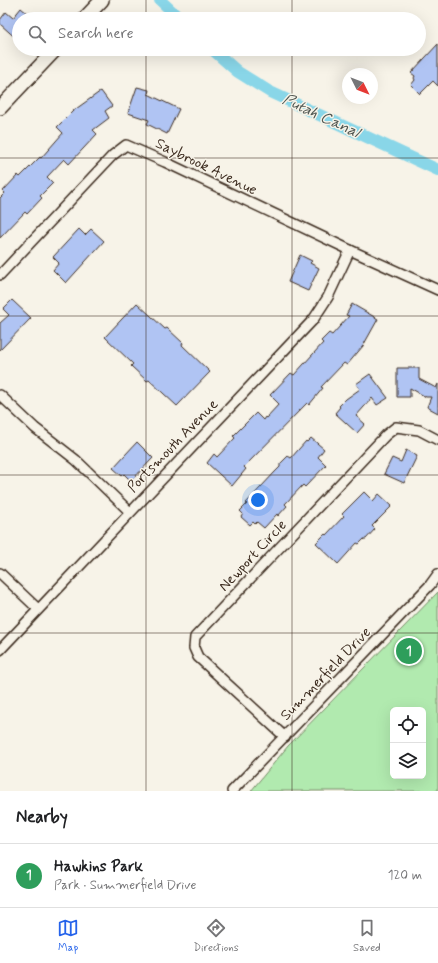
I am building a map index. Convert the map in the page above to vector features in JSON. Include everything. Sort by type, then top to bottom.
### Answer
[{"type":"main road","points":[[91,12],[102,0]]},
{"type":"main road","points":[[0,108],[49,56]]},
{"type":"street","name":"Saybrook Avenue","points":[[0,275],[113,156],[126,145],[438,290]]},
{"type":"street","name":"Portsmouth Avenue","points":[[0,650],[313,320],[328,297],[350,250]]},
{"type":"street","points":[[0,395],[35,428],[76,460],[130,512]]},
{"type":"street","name":"Newport Circle","points":[[285,737],[198,656],[194,648],[195,637],[386,435],[396,427],[419,430],[438,440]]},
{"type":"street","points":[[0,573],[38,609]]},
{"type":"street","name":"Summerfield Drive","points":[[232,791],[425,590],[438,574]]},
{"type":"green space","points":[[438,592],[438,791],[251,791],[288,746]]},
{"type":"building","points":[[21,8],[26,12],[18,12]]},
{"type":"building","points":[[6,12],[12,17],[12,35],[0,24],[0,20]]},
{"type":"building","points":[[438,44],[438,86],[433,81],[420,94],[411,85],[415,80],[415,76],[411,73]]},
{"type":"building","points":[[137,87],[149,90],[148,94],[179,109],[167,134],[147,124],[149,120],[128,113]]},
{"type":"building","points":[[101,91],[112,106],[105,111],[109,118],[93,130],[97,134],[69,164],[64,159],[47,177],[53,183],[40,196],[42,198],[27,214],[25,212],[0,238],[0,198],[5,193],[3,191],[18,175],[20,177],[40,157],[41,158],[63,133],[57,127],[73,111]]},
{"type":"building","points":[[79,229],[85,235],[91,229],[104,241],[66,283],[53,270],[59,263],[53,257]]},
{"type":"building","points":[[300,255],[312,261],[310,263],[319,268],[308,291],[288,282]]},
{"type":"building","points":[[12,300],[31,318],[0,350],[0,323],[9,315],[3,309]]},
{"type":"building","points":[[137,303],[165,329],[167,328],[183,343],[182,345],[210,372],[177,406],[149,380],[147,381],[131,366],[133,364],[105,337]]},
{"type":"building","points":[[352,304],[378,319],[363,346],[347,365],[344,363],[321,387],[323,388],[309,405],[307,403],[244,467],[246,469],[232,486],[207,463],[214,454],[217,457],[235,438],[233,436],[256,413],[263,420],[279,404],[270,395],[291,373],[294,375],[323,343],[321,341],[329,333],[332,335],[349,316],[346,315]]},
{"type":"building","points":[[397,368],[419,368],[419,379],[436,388],[438,384],[438,413],[427,407],[431,397],[426,397],[410,388],[410,397],[397,397]]},
{"type":"building","points":[[370,374],[388,398],[377,405],[372,398],[356,416],[365,424],[357,433],[335,413],[346,399],[360,389],[356,384]]},
{"type":"building","points":[[311,438],[324,449],[318,457],[326,465],[305,487],[303,485],[285,504],[287,506],[278,516],[277,514],[264,528],[257,522],[255,524],[253,522],[250,525],[241,517],[243,514],[240,511],[280,467],[280,464],[288,456],[291,458],[306,441],[307,442]]},
{"type":"building","points":[[137,442],[153,458],[131,481],[124,474],[122,476],[113,468]]},
{"type":"building","points":[[406,450],[417,456],[404,483],[384,474],[392,458],[401,462]]},
{"type":"building","points":[[364,492],[373,501],[379,494],[392,506],[372,526],[375,529],[366,539],[359,544],[357,543],[338,564],[316,543],[344,516],[342,514]]},
{"type":"waterway","name":"Putah Canal","points":[[160,0],[173,12]]},
{"type":"waterway","name":"Putah Canal","points":[[220,56],[238,72],[270,92],[438,170]]},
{"type":"place","name":"Hawkins Park","points":[[409,651]]}]
